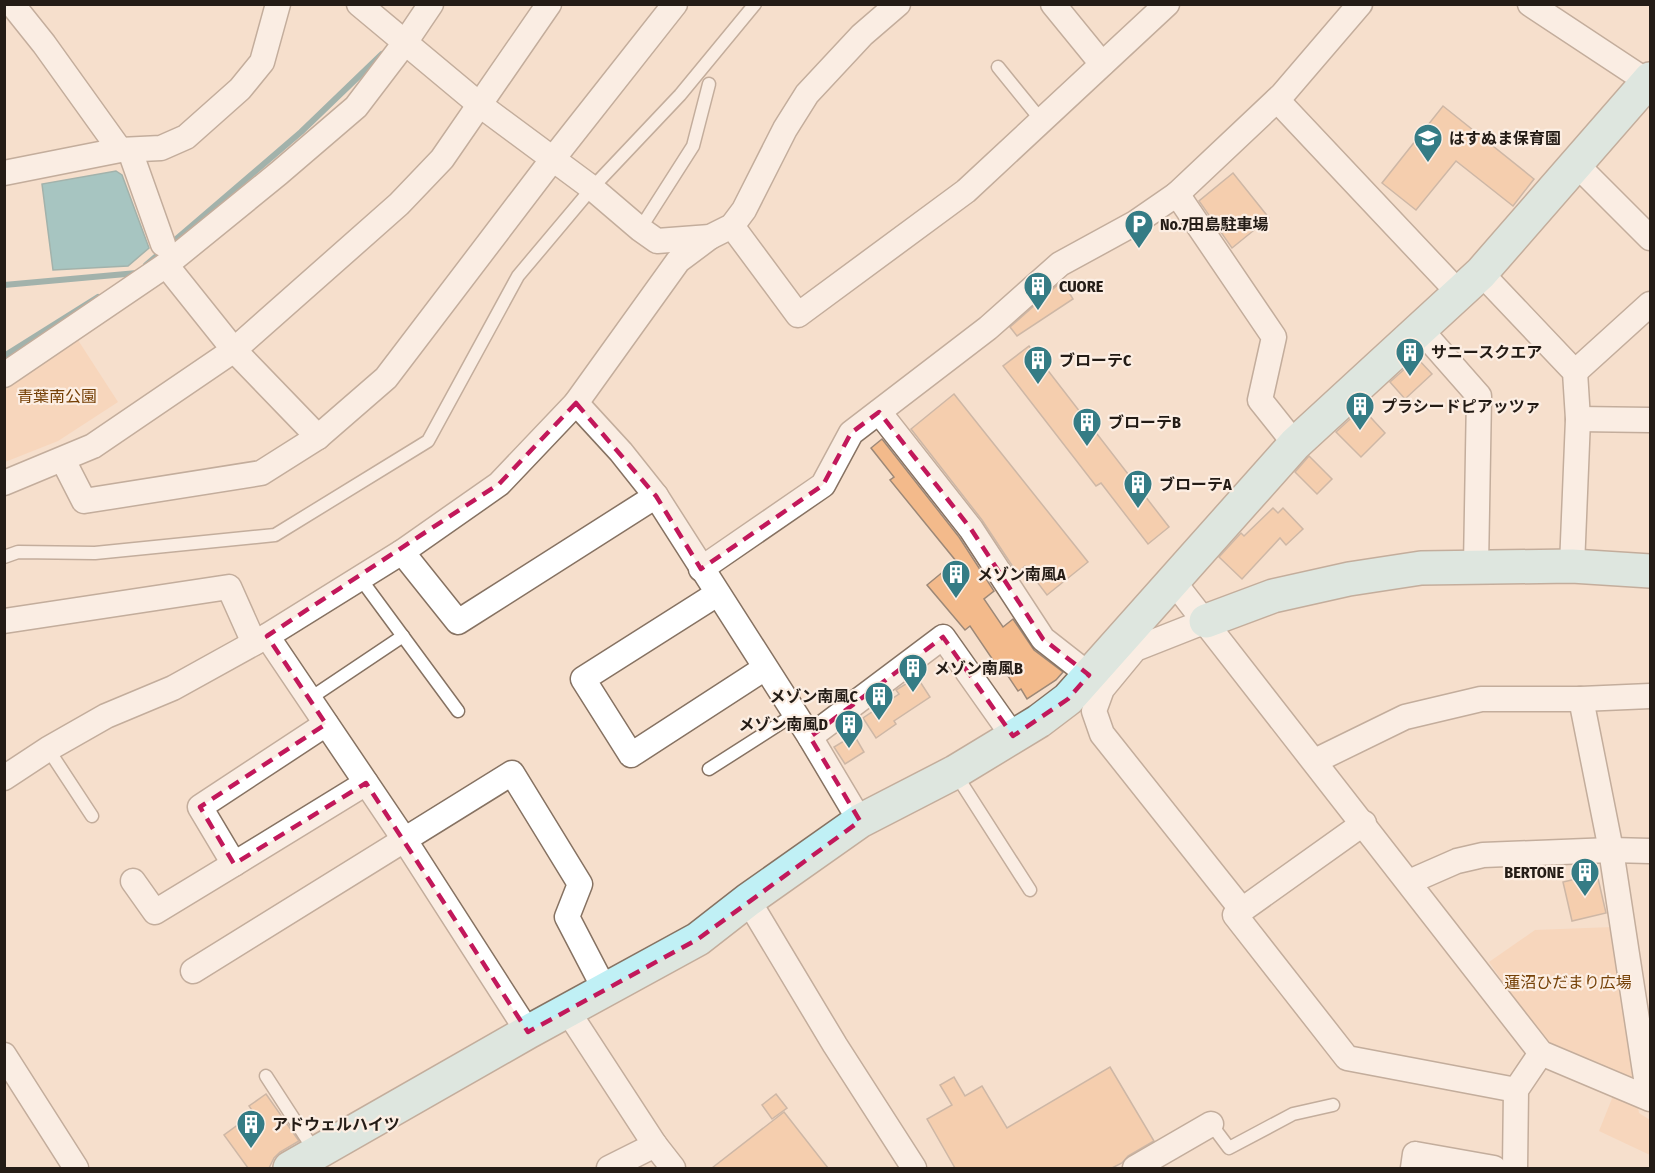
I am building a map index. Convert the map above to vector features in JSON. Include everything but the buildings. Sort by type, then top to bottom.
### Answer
[{"type":"street","points":[[12,4],[125,150],[165,255],[234,350],[318,437]]},
{"type":"street","points":[[4,173],[125,150],[161,148],[186,137],[240,89],[262,62],[278,4]]},
{"type":"street","points":[[359,4],[404,44],[480,105],[592,188],[657,241],[721,232]]},
{"type":"street","points":[[4,375],[279,173],[356,107],[431,4]]},
{"type":"street","points":[[4,483],[93,446],[234,350],[399,204],[442,159],[549,4]]},
{"type":"street","points":[[63,460],[84,501],[261,473],[318,437],[386,378],[552,160],[675,4]]},
{"type":"street","points":[[4,778],[48,749],[106,716],[173,688],[260,640],[402,552],[499,484],[576,403],[678,261],[721,232],[744,210],[785,129],[807,94],[862,35],[898,4]]},
{"type":"street","points":[[1053,4],[1102,64]]},
{"type":"street","points":[[721,232],[798,315],[966,191],[1167,4]]},
{"type":"street","points":[[701,569],[824,485],[851,433],[988,328],[1060,264],[1135,223],[1177,194],[1277,100],[1360,4]]},
{"type":"street","points":[[303,1161],[567,1010],[699,939],[748,900],[860,821],[955,772],[1039,722],[1068,699],[1295,444],[1470,283],[1649,81],[1530,4]]},
{"type":"street","points":[[1277,100],[1470,283],[1575,372],[1578,418],[1572,566]]},
{"type":"street","points":[[1575,164],[1650,238]]},
{"type":"street","points":[[1177,194],[1274,337],[1260,400],[1295,444]]},
{"type":"street","points":[[1575,372],[1650,304]]},
{"type":"street","points":[[1420,330],[1479,396],[1476,566]]},
{"type":"street","points":[[576,403],[656,496],[810,737],[860,821]]},
{"type":"street","points":[[879,412],[971,529],[1043,639],[1089,675]]},
{"type":"street","points":[[1578,418],[1650,420]]},
{"type":"street","points":[[402,552],[458,622],[656,496]]},
{"type":"street","points":[[1242,910],[1102,734],[1094,711],[1102,689],[1134,649],[1274,596],[1349,579],[1421,568],[1572,566],[1650,571]]},
{"type":"street","points":[[1173,581],[1542,1053],[1650,1099]]},
{"type":"street","points":[[4,621],[229,587],[260,640],[309,699],[404,839],[528,1032]]},
{"type":"street","points":[[717,594],[583,679],[625,746],[631,755],[765,668]]},
{"type":"street","points":[[810,737],[943,637],[1013,736]]},
{"type":"street","points":[[1316,761],[1405,717],[1481,699],[1650,696]]},
{"type":"street","points":[[1581,699],[1611,850],[1650,1099]]},
{"type":"street","points":[[234,864],[200,807],[326,724]]},
{"type":"street","points":[[193,971],[512,773],[580,884],[567,917],[605,990]]},
{"type":"street","points":[[133,881],[155,912],[366,783]]},
{"type":"street","points":[[1364,823],[1235,915],[1347,1058],[1516,1090]]},
{"type":"street","points":[[1409,882],[1457,861],[1483,855],[1611,850],[1650,851]]},
{"type":"street","points":[[748,900],[905,1165]]},
{"type":"street","points":[[567,1010],[655,1145],[673,1168]]},
{"type":"street","points":[[1515,1168],[1516,1090],[1542,1053]]},
{"type":"street","points":[[4,1054],[76,1168]]},
{"type":"street","points":[[1135,1168],[1211,1124]]},
{"type":"street","points":[[609,1168],[655,1145]]},
{"type":"street","points":[[1413,1168],[1414,1155],[1494,1168]]},
{"type":"lane","points":[[4,557],[18,552],[95,553],[274,535],[428,441],[518,276],[592,188],[680,96],[754,4]]},
{"type":"lane","points":[[998,67],[1041,120]]},
{"type":"lane","points":[[640,229],[693,146],[710,84]]},
{"type":"lane","points":[[360,578],[458,711]]},
{"type":"lane","points":[[309,699],[403,636]]},
{"type":"lane","points":[[709,769],[795,714]]},
{"type":"lane","points":[[48,749],[92,816]]},
{"type":"lane","points":[[955,772],[1030,890]]},
{"type":"lane","points":[[266,1076],[303,1161]]},
{"type":"lane","points":[[1211,1124],[1229,1149],[1293,1114],[1333,1105]]},
{"type":"highlighted area","points":[[576,403],[656,496],[701,569],[823,485],[851,433],[879,412],[971,529],[1043,639],[1089,675],[1068,699],[1013,736],[943,637],[810,737],[860,821],[698,939],[528,1032],[366,783],[234,864],[200,807],[326,724],[267,636],[499,484]]},
{"type":"green space","name":"青葉南公園","points":[[76,337],[118,402],[58,441],[5,462],[5,385]]},
{"type":"green space","name":"蓮沼ひだまり広場","points":[[1613,927],[1636,1082],[1554,1055],[1489,962],[1535,930]]},
{"type":"green space","points":[[1613,1096],[1638,1107],[1639,1113],[1650,1120],[1650,1155],[1599,1131]]},
{"type":"water","points":[[116,171],[122,175],[149,248],[128,266],[53,270],[42,184]]},
{"type":"waterway","points":[[146,265],[301,132],[382,54]]},
{"type":"waterway","points":[[4,285],[137,273]]},
{"type":"waterway","points":[[4,356],[98,297]]},
{"type":"place","name":"はすぬま保育園","points":[[1428,164]]},
{"type":"place","name":"No.7田島駐車場","points":[[1139,250]]},
{"type":"place","name":"CUORE","points":[[1038,312]]},
{"type":"place","name":"サニースクエア","points":[[1410,378]]},
{"type":"place","name":"ブローテC","points":[[1038,386]]},
{"type":"place","name":"プラシードピアッツァ","points":[[1360,432]]},
{"type":"place","name":"ブローテB","points":[[1087,448]]},
{"type":"place","name":"ブローテA","points":[[1138,510]]},
{"type":"place","name":"メゾン南風A","points":[[956,600]]},
{"type":"place","name":"メゾン南風B","points":[[913,694]]},
{"type":"place","name":"メゾン南風C","points":[[879,722]]},
{"type":"place","name":"メゾン南風D","points":[[849,750]]},
{"type":"place","name":"BERTONE","points":[[1585,898]]},
{"type":"place","name":"アドウェルハイツ","points":[[251,1150]]}]
